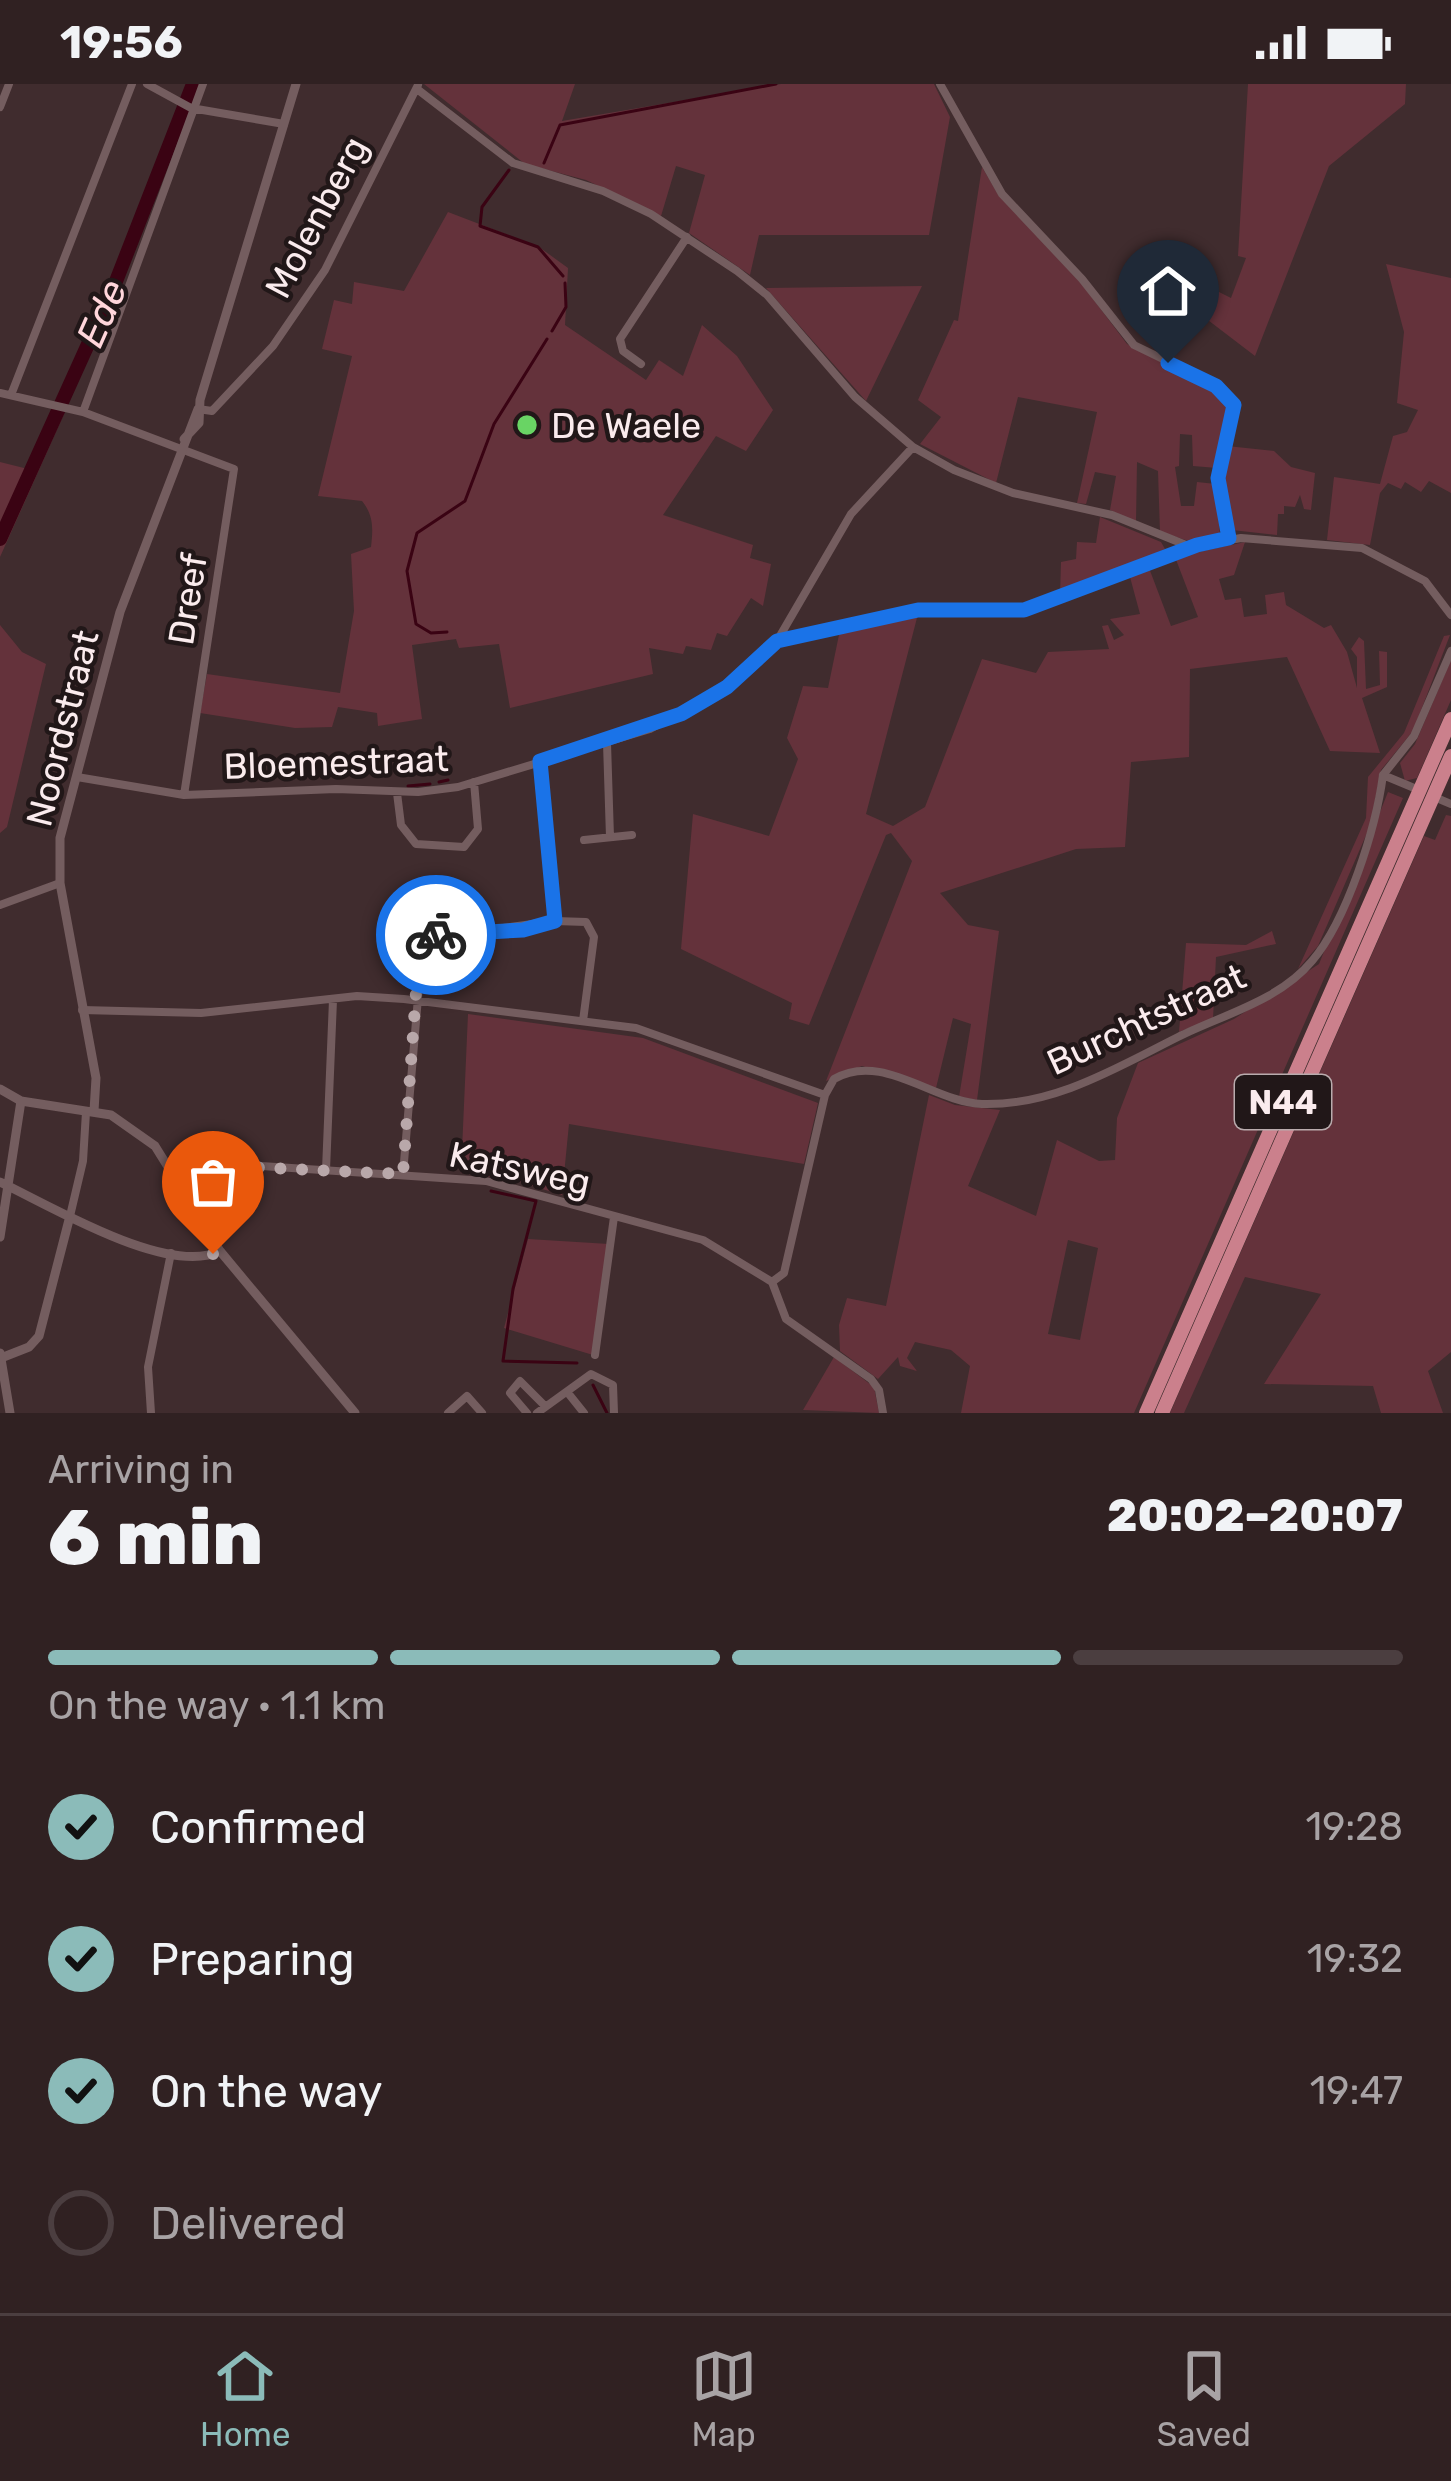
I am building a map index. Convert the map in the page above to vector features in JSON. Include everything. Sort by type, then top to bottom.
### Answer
[{"type":"highway","name":"N44","points":[[1162,1413],[1426,794],[1451,719]]},
{"type":"highway","name":"N44","points":[[1146,1413],[1426,794],[1451,756]]},
{"type":"street","points":[[0,107],[9,84]]},
{"type":"street","points":[[132,84],[5,394],[83,412],[159,441],[182,444]]},
{"type":"street","points":[[147,84],[190,107],[284,124]]},
{"type":"street","points":[[83,412],[190,107],[203,84]]},
{"type":"street","name":"Noordstraat","points":[[90,1111],[96,1078],[60,883],[60,838],[120,612],[182,444],[199,423],[198,409],[296,84]]},
{"type":"street","points":[[940,84],[1003,194],[1082,279],[1134,345],[1204,379],[1232,400],[1218,478],[1229,538]]},
{"type":"street","points":[[418,86],[513,163],[603,191],[687,237],[767,295],[835,377],[913,447],[976,480],[1112,515],[1191,548]]},
{"type":"street","name":"Molenberg","points":[[198,409],[212,411],[273,346],[325,270],[418,86]]},
{"type":"street","points":[[641,364],[619,343],[687,237]]},
{"type":"street","name":"Dreef","points":[[182,444],[234,469],[184,795]]},
{"type":"street","name":"Bloemestraat","points":[[77,777],[184,795],[321,789],[397,793],[474,782],[607,743],[699,704],[736,680],[777,641],[851,514],[913,447]]},
{"type":"street","points":[[777,641],[918,610],[1024,610],[1229,538],[1349,546],[1380,554],[1432,587],[1451,615]]},
{"type":"street","points":[[1451,651],[1408,747],[1383,776],[1451,804]]},
{"type":"street","points":[[607,743],[610,837]]},
{"type":"street","points":[[540,761],[555,921]]},
{"type":"street","name":"Burchtstraat","points":[[825,1095],[840,1075],[866,1070],[970,1103],[1049,1094],[1124,1066],[1250,1004],[1302,972],[1321,950],[1377,819],[1383,776]]},
{"type":"street","points":[[397,793],[401,825],[416,844],[464,847],[478,829],[474,782]]},
{"type":"street","points":[[584,840],[632,835]]},
{"type":"street","points":[[0,904],[60,883]]},
{"type":"street","points":[[403,1174],[423,939],[580,920],[594,931],[583,1021]]},
{"type":"street","points":[[326,1169],[333,1000]]},
{"type":"street","points":[[82,1010],[201,1013],[333,1000],[415,1001],[656,1034],[825,1095],[789,1257],[784,1273],[772,1282],[787,1319],[876,1385],[883,1413]]},
{"type":"street","points":[[0,1089],[21,1101],[123,1119],[155,1146],[220,1251],[356,1413]]},
{"type":"street","points":[[0,1237],[4,1184],[21,1101]]},
{"type":"street","points":[[10,1413],[0,1356],[29,1347],[39,1336],[83,1162],[90,1111]]},
{"type":"street","name":"Katsweg","points":[[170,1168],[187,1161],[485,1181],[703,1240],[772,1282]]},
{"type":"street","points":[[4,1184],[70,1216],[171,1253],[208,1256],[220,1251]]},
{"type":"street","points":[[595,1354],[614,1217]]},
{"type":"street","points":[[151,1413],[148,1367],[171,1253]]},
{"type":"street","points":[[527,1413],[510,1393],[520,1381],[541,1410],[591,1374],[614,1385],[614,1413]]},
{"type":"street","points":[[568,1393],[584,1413]]},
{"type":"street","points":[[448,1413],[467,1396],[482,1413]]},
{"type":"shaded area","points":[[424,84],[575,84],[562,121],[781,84],[934,84],[950,117],[929,235],[759,235],[750,275],[689,233],[705,175],[676,166],[661,216],[586,180],[525,164]]},
{"type":"shaded area","points":[[1248,84],[1406,84],[1405,104],[1329,166],[1255,356],[1200,314],[1217,291],[1231,298],[1246,258],[1238,256]]},
{"type":"shaded area","points":[[982,167],[999,196],[1081,283],[1127,344],[1217,391],[1229,403],[1217,468],[1193,466],[1192,435],[1180,434],[1179,466],[1175,467],[1181,506],[1194,506],[1197,482],[1216,484],[1220,536],[1192,542],[1160,532],[1158,471],[1137,462],[1136,522],[1110,510],[1116,476],[1095,472],[1086,504],[1077,503],[1097,412],[1018,397],[996,483],[920,444],[941,417],[918,400],[954,320],[958,321]]},
{"type":"shaded area","name":"De Waele","points":[[448,212],[539,247],[568,268],[565,325],[646,380],[659,360],[683,376],[702,325],[737,356],[773,410],[746,451],[716,436],[663,515],[753,545],[750,558],[771,564],[763,606],[751,598],[727,636],[717,633],[711,650],[686,646],[683,654],[649,648],[653,674],[510,708],[499,644],[459,648],[456,639],[412,645],[422,719],[378,726],[377,713],[338,707],[332,727],[295,728],[200,713],[207,674],[340,693],[354,611],[351,554],[371,547],[372,528],[362,501],[318,496],[352,356],[322,349],[334,300],[352,304],[354,282],[404,291]]},
{"type":"shaded area","points":[[1386,264],[1451,278],[1451,493],[1429,481],[1421,492],[1405,482],[1401,489],[1388,483],[1380,493],[1370,545],[1327,540],[1334,477],[1380,484],[1393,436],[1407,432],[1418,410],[1397,403],[1404,332]]},
{"type":"shaded area","points":[[922,286],[866,401],[766,288]]},
{"type":"shaded area","points":[[57,412],[64,414],[0,557],[0,462],[28,469]]},
{"type":"shaded area","points":[[1227,446],[1274,451],[1291,467],[1315,473],[1311,510],[1304,509],[1300,495],[1295,507],[1284,506],[1284,514],[1278,514],[1277,535],[1232,530],[1223,486]]},
{"type":"shaded area","points":[[1100,517],[1161,542],[1165,549],[1060,596],[1061,562],[1076,559],[1077,542],[1096,543]]},
{"type":"shaded area","points":[[1245,542],[1234,575],[1219,579],[1225,600],[1241,598],[1244,617],[1267,614],[1265,595],[1284,592],[1286,605],[1324,628],[1331,625],[1347,652],[1357,688],[1357,657],[1351,649],[1359,637],[1364,641],[1366,689],[1380,685],[1379,651],[1387,652],[1387,687],[1362,698],[1380,753],[1330,751],[1287,657],[1190,669],[1189,757],[1131,762],[1125,847],[1076,849],[940,893],[968,925],[999,931],[977,1100],[959,1097],[971,1024],[953,1018],[936,1088],[862,1066],[826,1081],[912,861],[891,833],[886,835],[809,1025],[789,1019],[792,1003],[681,949],[693,814],[769,836],[798,759],[787,738],[803,686],[828,688],[840,630],[918,614],[866,814],[893,826],[925,807],[982,659],[1036,673],[1048,652],[1109,649],[1102,626],[1108,625],[1114,640],[1124,635],[1110,619],[1140,614],[1130,577],[1149,568],[1171,626],[1198,617],[1175,557]]},
{"type":"shaded area","points":[[0,625],[22,652],[46,664],[7,827],[0,833]]},
{"type":"shaded area","points":[[1450,635],[1413,731],[1381,770],[1370,826],[1318,946],[1298,969],[1366,818],[1368,777],[1404,733],[1444,636]]},
{"type":"shaded area","points":[[1451,660],[1451,700],[1417,778],[1405,781],[1400,763],[1415,744]]},
{"type":"shaded area","points":[[1388,792],[1403,798],[1134,1413],[961,1413],[970,1366],[951,1350],[915,1342],[907,1358],[917,1371],[900,1366],[898,1357],[878,1379],[840,1351],[839,1325],[847,1298],[886,1306],[929,1095],[955,1105],[1000,1110],[968,1186],[1036,1216],[1057,1140],[1099,1161],[1115,1160],[1117,1118],[1138,1063],[1234,1019],[1319,964]],"holes":[[[1068,1240],[1098,1248],[1080,1340],[1048,1334]]]},
{"type":"shaded area","points":[[1446,815],[1451,816],[1451,1352],[1428,1371],[1443,1413],[1381,1413],[1373,1386],[1264,1384],[1321,1294],[1245,1277],[1184,1413],[1170,1413],[1424,836],[1435,840]]},
{"type":"shaded area","points":[[1272,931],[1276,944],[1216,957],[1213,1019],[1179,1032],[1186,943],[1246,945]]},
{"type":"shaded area","points":[[468,1014],[643,1038],[818,1103],[804,1164],[569,1124],[562,1195],[513,1180],[461,1173]]},
{"type":"shaded area","points":[[528,1239],[609,1244],[593,1355],[504,1328]]},
{"type":"shaded area","points":[[834,1357],[874,1387],[879,1413],[803,1410]]},
{"type":"waterway","name":"Ede","points":[[0,539],[113,289],[193,84]]},
{"type":"waterway","points":[[544,163],[560,125],[776,84]]},
{"type":"waterway","points":[[509,170],[482,207],[480,226],[538,247],[563,276]]},
{"type":"waterway","points":[[552,331],[566,307],[565,283]]},
{"type":"waterway","points":[[447,632],[431,633],[416,624],[407,571],[417,533],[465,501],[494,424],[547,339]]},
{"type":"waterway","points":[[439,782],[448,780]]},
{"type":"waterway","points":[[408,786],[430,784]]},
{"type":"waterway","points":[[491,1191],[536,1201],[513,1289],[503,1361],[577,1363]]},
{"type":"waterway","points":[[593,1385],[607,1413]]},
{"type":"way so far","points":[[213,1254],[220,1251],[170,1168],[178,1164],[403,1174],[419,950],[423,939],[436,935]]},
{"type":"place","name":"De Waele","points":[[527,425]]},
{"type":"route","points":[[436,935],[523,930],[555,921],[540,761],[587,750],[681,714],[727,687],[777,641],[918,610],[1024,610],[1197,545],[1229,538],[1218,478],[1234,405],[1216,386],[1168,363]]}]
